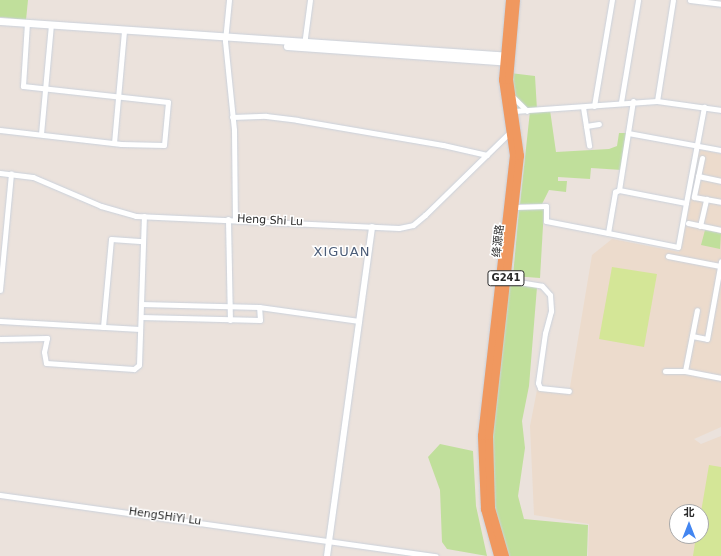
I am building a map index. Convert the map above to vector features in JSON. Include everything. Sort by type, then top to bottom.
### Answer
[{"type":"highway","name":"绛源路","points":[[504,556],[491,508],[489,436],[520,156],[511,95],[508,59],[510,0]]},
{"type":"highway","name":"绛源路","points":[[498,556],[485,509],[482,436],[514,156],[503,80],[508,59],[516,0]]},
{"type":"main road","points":[[0,21],[27,25]]},
{"type":"main road","points":[[0,25],[50,26],[508,59]]},
{"type":"street","points":[[229,0],[225,39],[232,117],[235,220]]},
{"type":"street","points":[[304,44],[310,0]]},
{"type":"street","points":[[594,106],[612,0]]},
{"type":"street","points":[[621,102],[638,0]]},
{"type":"street","points":[[657,101],[673,0]]},
{"type":"street","points":[[690,0],[721,4]]},
{"type":"street","points":[[0,130],[114,143],[164,145],[168,102],[23,86],[27,25]]},
{"type":"street","points":[[41,134],[50,26]]},
{"type":"street","points":[[114,143],[124,32]]},
{"type":"street","points":[[511,95],[527,111]]},
{"type":"street","points":[[608,233],[615,192],[619,190],[633,101]]},
{"type":"street","points":[[514,111],[583,108],[633,101],[657,101],[721,110]]},
{"type":"street","points":[[514,207],[546,206],[546,222],[678,248],[704,107]]},
{"type":"street","points":[[583,108],[590,146]]},
{"type":"street","points":[[232,117],[266,116],[297,120],[442,145],[487,155]]},
{"type":"street","points":[[586,126],[598,124]]},
{"type":"street","name":"Heng Shi Lu","points":[[0,173],[33,177],[101,206],[144,216],[372,227],[412,225],[510,132]]},
{"type":"street","points":[[628,133],[721,150]]},
{"type":"street","points":[[702,158],[694,197],[721,202]]},
{"type":"street","points":[[0,290],[11,174]]},
{"type":"street","points":[[698,176],[721,181]]},
{"type":"street","points":[[619,190],[686,203]]},
{"type":"street","points":[[700,226],[706,199]]},
{"type":"street","points":[[0,339],[47,338],[44,352],[46,363],[134,369],[139,364],[144,216]]},
{"type":"street","points":[[228,219],[230,320]]},
{"type":"street","points":[[688,223],[721,230]]},
{"type":"street","points":[[327,556],[372,227]]},
{"type":"street","points":[[103,327],[111,239],[143,241]]},
{"type":"street","points":[[668,256],[721,263],[707,339],[692,336]]},
{"type":"street","points":[[506,280],[542,286],[550,295],[551,311],[545,333],[538,383],[540,388],[570,391]]},
{"type":"street","points":[[141,304],[259,307],[359,321]]},
{"type":"street","points":[[141,317],[260,320],[259,307]]},
{"type":"street","points":[[685,371],[697,310]]},
{"type":"street","points":[[0,321],[140,329]]},
{"type":"street","points":[[665,371],[685,371],[721,378]]},
{"type":"street","name":"HengSHiYi Lu","points":[[0,495],[185,520],[329,543],[436,556]]},
{"type":"shaded area","points":[[697,149],[721,154],[721,427],[694,439],[701,444],[721,436],[721,556],[588,556],[589,524],[534,515],[530,426],[537,390],[569,393],[592,255],[612,239],[679,252]]},
{"type":"green space","points":[[0,0],[28,0],[26,20],[0,17]]},
{"type":"green space","points":[[510,73],[535,76],[537,110],[550,110],[556,152],[609,149],[617,146],[619,133],[628,133],[622,170],[591,168],[590,179],[558,177],[558,181],[567,181],[566,192],[549,190],[542,204],[520,204],[530,111],[514,111]]},
{"type":"green space","points":[[526,208],[544,208],[540,278],[513,276],[519,210]]},
{"type":"green space","points":[[705,230],[721,233],[720,249],[701,245]]},
{"type":"green space","points":[[612,267],[657,274],[644,347],[599,339]]},
{"type":"green space","points":[[511,285],[537,287],[529,386],[522,421],[525,448],[518,496],[524,519],[588,525],[587,556],[506,556],[493,498],[491,435],[508,288]]},
{"type":"green space","points":[[440,444],[473,451],[476,506],[487,556],[447,549],[442,542],[440,490],[428,457]]},
{"type":"green space","points":[[709,465],[721,467],[721,556],[693,556],[695,544],[709,544],[709,504],[702,504]]},
{"type":"district","name":"XIGUAN","points":[[342,252]]}]
